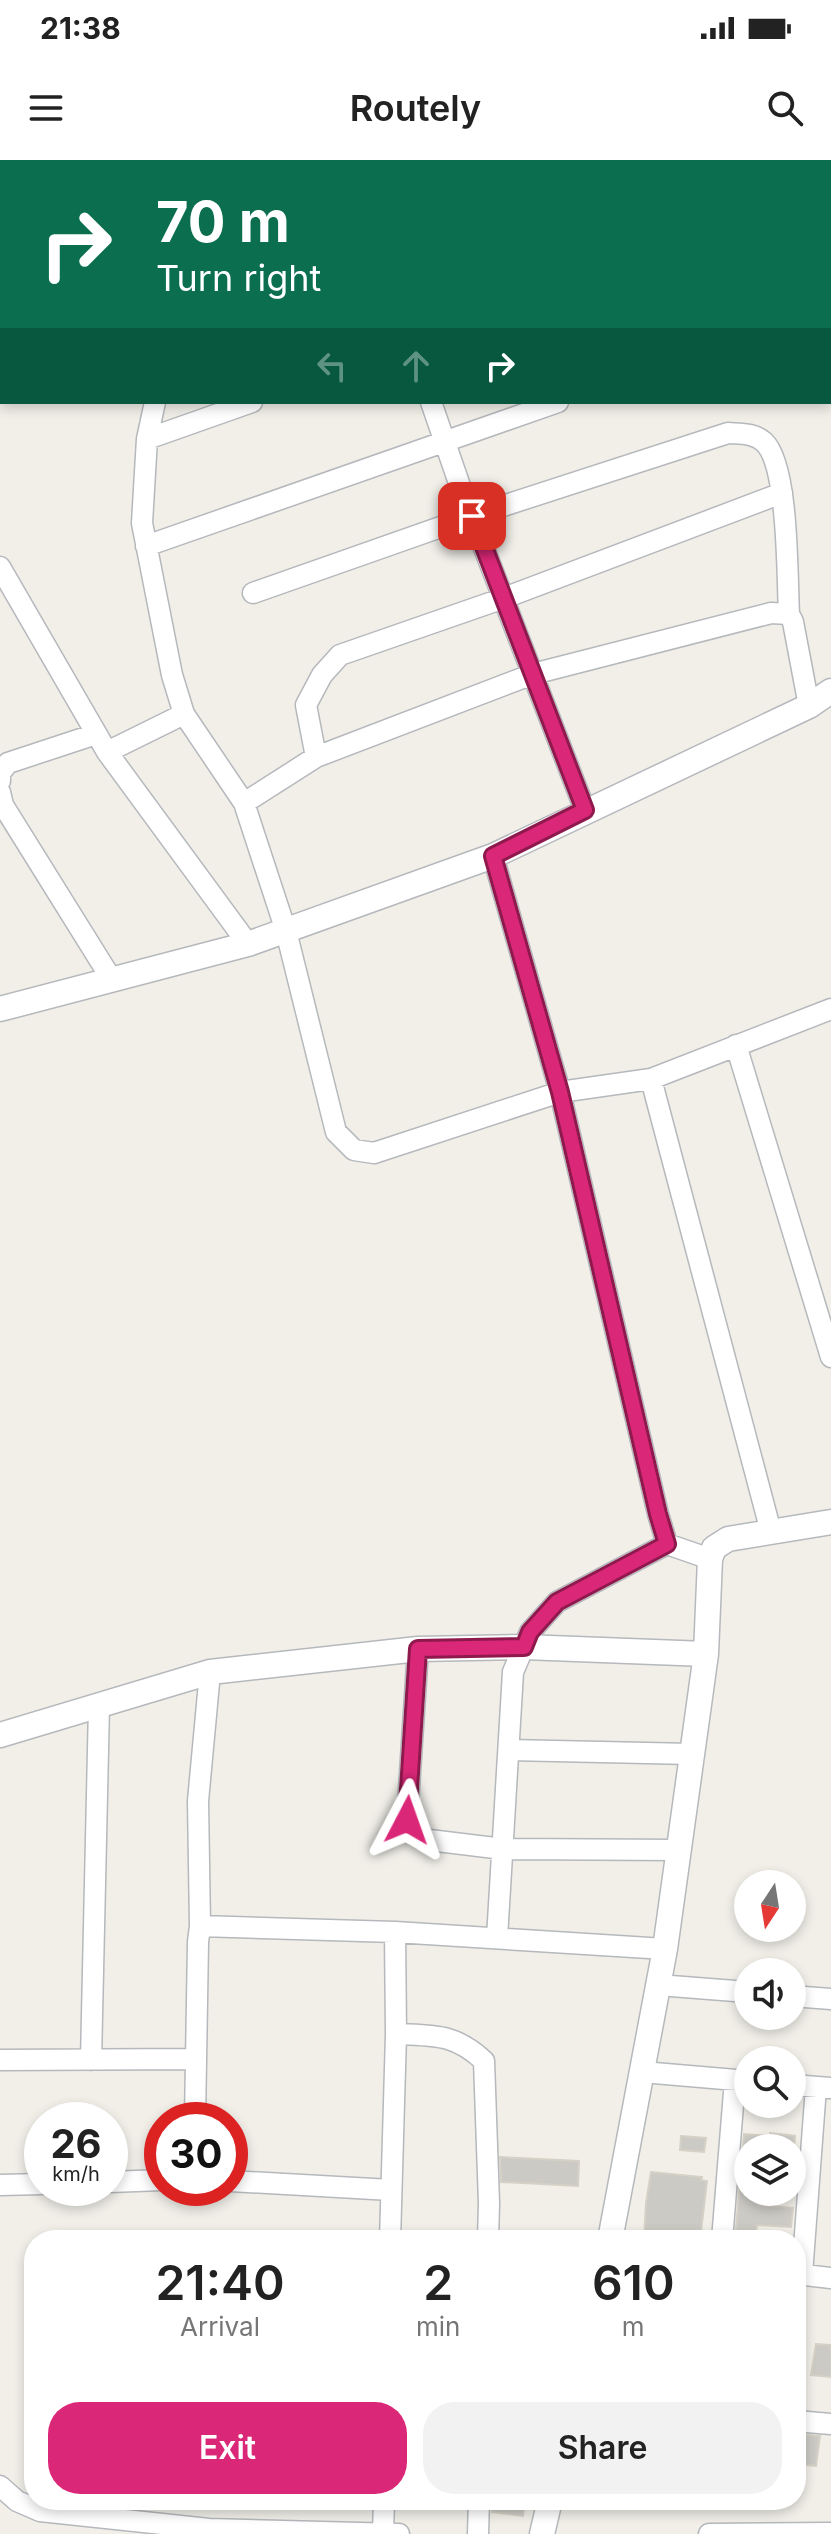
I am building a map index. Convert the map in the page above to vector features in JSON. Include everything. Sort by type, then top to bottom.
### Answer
[{"type":"street","points":[[155,404],[147,439],[142,523],[172,675],[184,714],[244,803],[286,931],[336,1132],[354,1150],[374,1153],[560,1092],[651,1079],[830,1011]]},
{"type":"street","points":[[147,439],[246,404]]},
{"type":"street","points":[[432,404],[585,810]]},
{"type":"street","points":[[146,546],[552,404]]},
{"type":"street","points":[[253,593],[472,516],[728,433],[750,434],[763,440],[771,451],[782,493],[789,614],[809,706]]},
{"type":"street","points":[[316,757],[306,705],[322,675],[340,655],[504,598],[782,493]]},
{"type":"street","points":[[0,567],[102,743],[248,944]]},
{"type":"street","points":[[244,803],[316,757],[533,674],[771,613],[789,614]]},
{"type":"street","points":[[1,1006],[248,944],[493,856],[809,706],[831,691]]},
{"type":"street","points":[[0,781],[0,773],[8,763],[102,743],[184,714]]},
{"type":"street","points":[[0,792],[3,805],[112,980]]},
{"type":"street","points":[[493,856],[560,1092],[667,1544]]},
{"type":"street","points":[[736,1045],[831,1357]]},
{"type":"street","points":[[651,1079],[771,1532]]},
{"type":"street","points":[[612,2230],[661,1968],[679,1850],[706,1654],[710,1559],[714,1548],[728,1539],[831,1522]]},
{"type":"street","points":[[497,1938],[513,1672],[530,1632],[557,1602],[667,1544],[710,1559]]},
{"type":"street","points":[[0,1753],[0,1735],[210,1672],[418,1649],[524,1647],[706,1654]]},
{"type":"street","points":[[418,1649],[407,1820],[412,1833],[421,1839],[503,1849],[679,1850]]},
{"type":"street","points":[[195,2102],[200,1926],[198,1801],[210,1672]]},
{"type":"street","points":[[91,2060],[99,1706]]},
{"type":"street","points":[[509,1750],[692,1754]]},
{"type":"street","points":[[200,1926],[395,1932],[633,1947],[661,1968],[734,1988]]},
{"type":"street","points":[[390,2230],[396,2034],[395,1932]]},
{"type":"street","points":[[806,1997],[831,1999]]},
{"type":"street","points":[[396,2034],[454,2040],[466,2044],[484,2061],[488,2230]]},
{"type":"street","points":[[0,2060],[196,2059]]},
{"type":"street","points":[[642,2072],[734,2079]]},
{"type":"street","points":[[805,2230],[823,2088]]},
{"type":"street","points":[[723,2230],[736,2118]]},
{"type":"street","points":[[248,2182],[391,2190]]},
{"type":"street","points":[[0,2185],[24,2184]]},
{"type":"street","points":[[806,2275],[831,2278]]},
{"type":"street","points":[[806,2422],[831,2424]]},
{"type":"street","points":[[0,2486],[24,2504]]},
{"type":"street","points":[[38,2510],[209,2531],[383,2517],[399,2534]]},
{"type":"street","points":[[478,2534],[479,2510]]},
{"type":"street","points":[[542,2534],[548,2510]]},
{"type":"street","points":[[709,2534],[831,2533]]},
{"type":"building","points":[[681,2136],[706,2138],[704,2152],[680,2150]]},
{"type":"building","points":[[500,2157],[579,2161],[578,2186],[501,2182]]},
{"type":"building","points":[[651,2172],[702,2177],[701,2180],[707,2181],[701,2230],[645,2230]]},
{"type":"building","points":[[738,2206],[793,2208],[791,2227],[757,2225],[756,2230],[736,2230]]},
{"type":"building","points":[[816,2344],[831,2345],[831,2377],[811,2375]]},
{"type":"building","points":[[806,2435],[820,2436],[816,2466],[806,2465]]},
{"type":"building","points":[[492,2510],[524,2510],[523,2516]]},
{"type":"route","points":[[407,1820],[418,1649],[524,1647],[530,1632],[557,1602],[667,1544],[560,1092],[493,856],[585,810],[472,516]]}]
